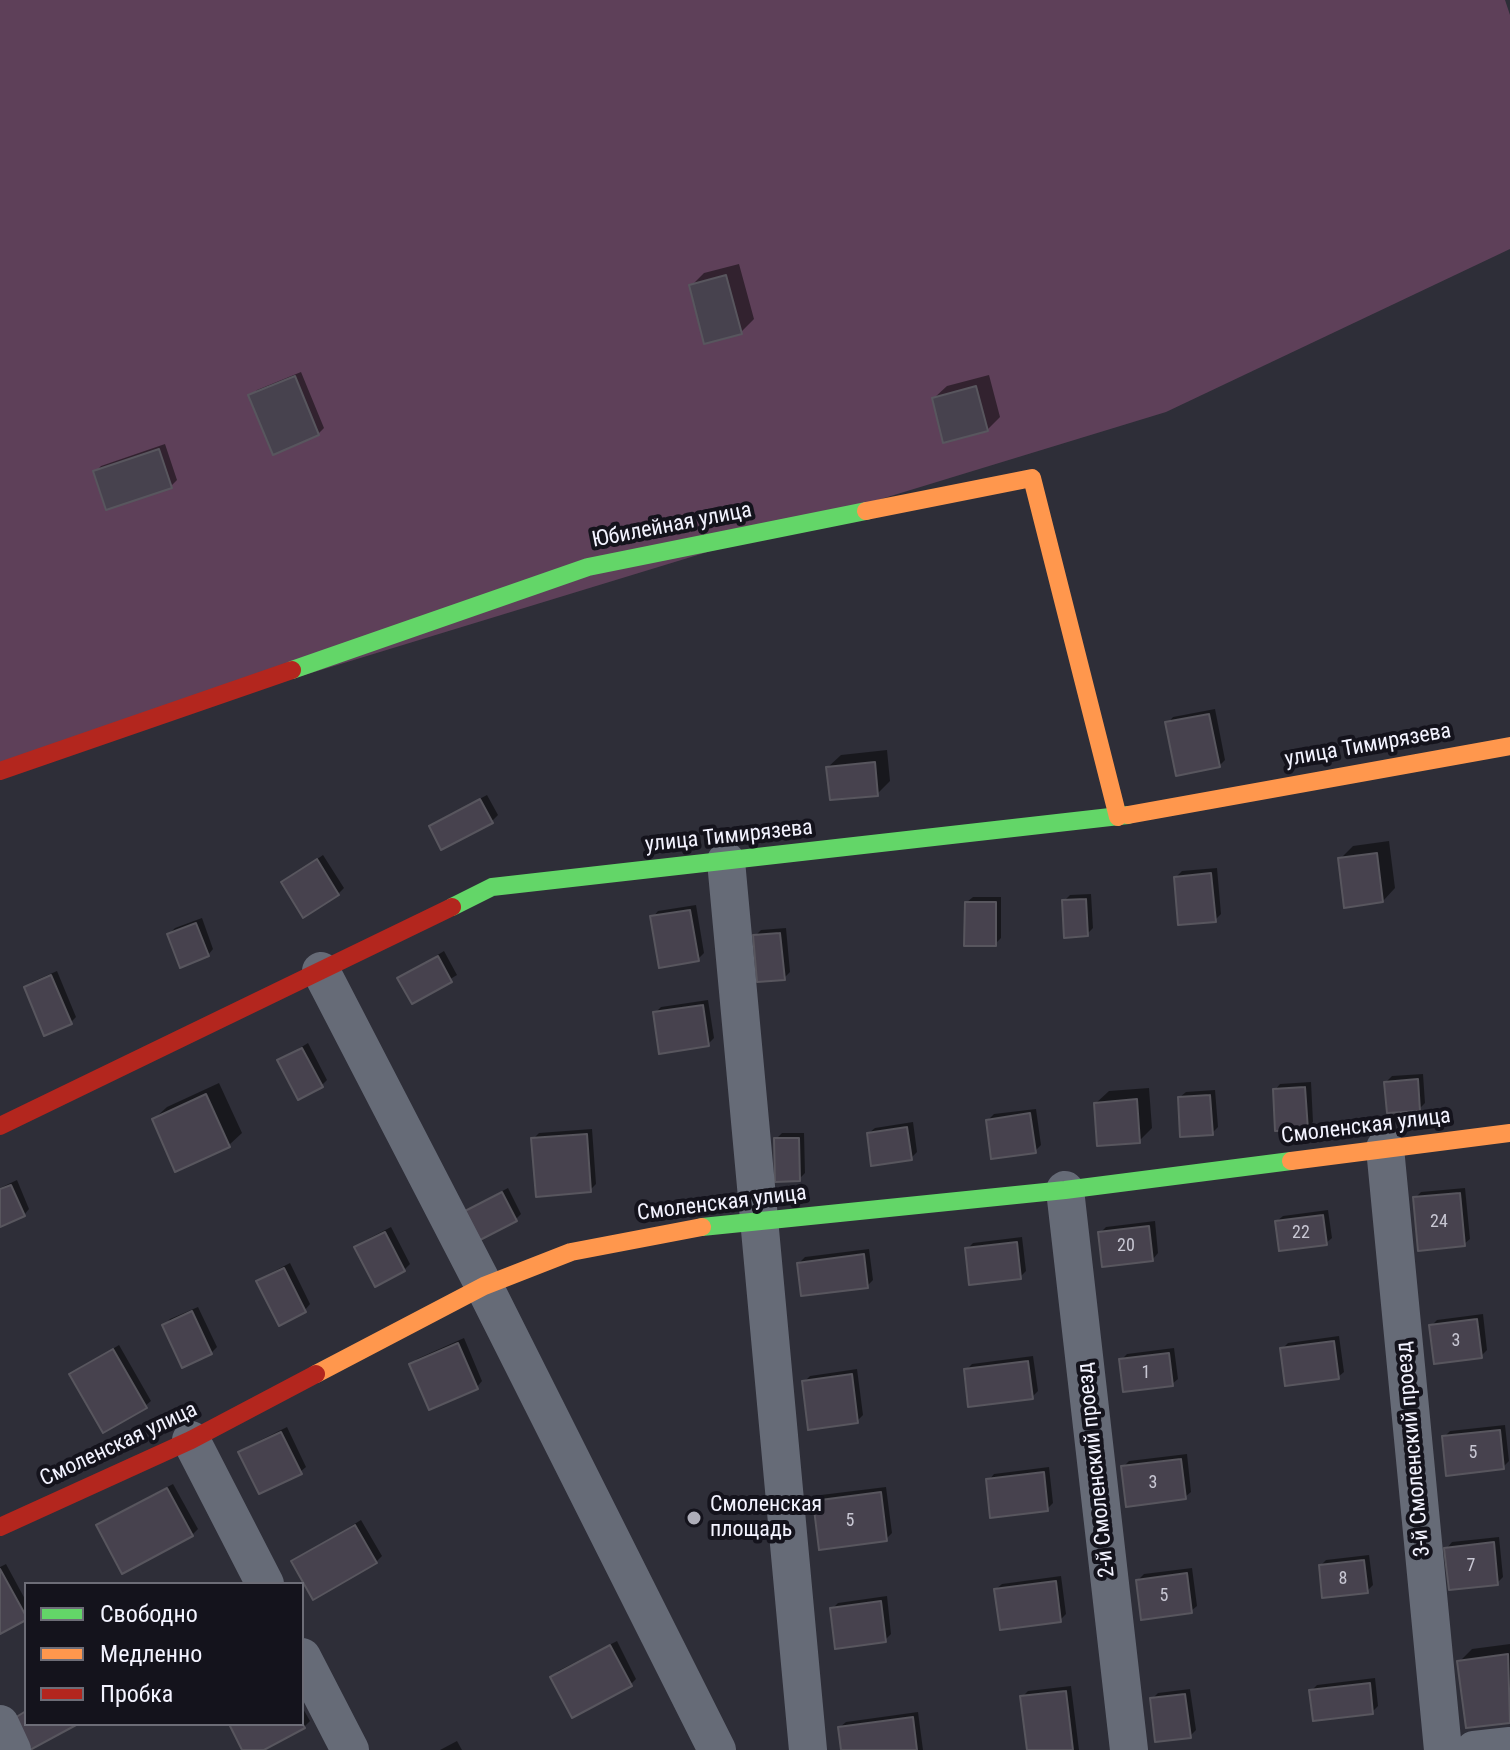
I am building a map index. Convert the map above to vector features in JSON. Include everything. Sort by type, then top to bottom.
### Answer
[{"type":"street","name":"Юбилейная улица","points":[[0,771],[588,567],[1032,478],[1118,817]]},
{"type":"street","name":"улица Тимирязева","points":[[0,1126],[492,887],[1118,817],[1510,746]]},
{"type":"street","points":[[726,861],[808,1750]]},
{"type":"street","points":[[321,971],[484,1286],[717,1750]]},
{"type":"street","name":"Смоленская улица","points":[[0,1527],[191,1440],[484,1286],[571,1252],[692,1228],[1065,1190],[1510,1133]]},
{"type":"street","name":"3-й Смоленский проезд","points":[[1385,1148],[1443,1750]]},
{"type":"street","name":"2-й Смоленский проезд","points":[[1065,1190],[1129,1750]]},
{"type":"street","points":[[191,1440],[264,1582]]},
{"type":"street","points":[[304,1661],[350,1750]]},
{"type":"street","points":[[0,1724],[12,1750]]},
{"type":"street","points":[[1474,1750],[1510,1746]]},
{"type":"shaded area","points":[[0,0],[1505,0],[1510,15],[1510,249],[1166,412],[0,768]]},
{"type":"building","points":[[726,275],[742,334],[704,344],[689,285]]},
{"type":"building","points":[[295,376],[319,435],[273,455],[248,395]]},
{"type":"building","points":[[976,386],[988,431],[943,443],[932,398]]},
{"type":"building","points":[[159,449],[172,488],[106,510],[93,471]]},
{"type":"building","points":[[1209,714],[1220,767],[1176,776],[1165,722]]},
{"type":"building","points":[[875,762],[878,796],[830,800],[826,767]]},
{"type":"building","points":[[480,799],[493,823],[441,850],[429,826]]},
{"type":"building","points":[[1377,853],[1383,902],[1344,908],[1338,858]]},
{"type":"building","points":[[317,859],[339,895],[303,918],[281,882]]},
{"type":"building","points":[[1211,873],[1216,922],[1178,925],[1174,877]]},
{"type":"building","points":[[1086,899],[1088,936],[1064,938],[1062,900]]},
{"type":"building","points":[[965,902],[996,902],[996,946],[964,946]]},
{"type":"building","points":[[690,910],[699,961],[659,968],[650,916]]},
{"type":"building","points":[[196,923],[209,956],[180,968],[167,934]]},
{"type":"building","points":[[780,933],[785,980],[757,982],[753,935]]},
{"type":"building","points":[[438,956],[452,982],[412,1004],[397,978]]},
{"type":"building","points":[[51,975],[72,1024],[44,1036],[24,987]]},
{"type":"building","points":[[703,1005],[709,1046],[659,1054],[653,1012]]},
{"type":"building","points":[[302,1048],[323,1087],[298,1100],[277,1060]]},
{"type":"building","points":[[1418,1079],[1420,1111],[1387,1113],[1384,1082]]},
{"type":"building","points":[[1305,1087],[1308,1130],[1275,1131],[1273,1089]]},
{"type":"building","points":[[206,1094],[230,1147],[175,1172],[152,1119]]},
{"type":"building","points":[[1210,1095],[1213,1135],[1180,1137],[1178,1097]]},
{"type":"building","points":[[1137,1099],[1140,1143],[1097,1146],[1094,1103]]},
{"type":"building","points":[[1030,1113],[1036,1153],[991,1159],[986,1120]]},
{"type":"building","points":[[907,1127],[912,1160],[871,1166],[867,1133]]},
{"type":"building","points":[[587,1134],[591,1192],[536,1197],[531,1138]]},
{"type":"building","points":[[774,1138],[799,1138],[800,1181],[775,1182]]},
{"type":"building","points":[[11,1185],[25,1216],[0,1227],[0,1189]]},
{"type":"building","points":[[502,1192],[517,1221],[480,1240],[465,1211]]},
{"type":"building","points":[[1460,1193],[1465,1246],[1418,1251],[1413,1197]]},
{"type":"building","points":[[1323,1215],[1327,1245],[1279,1251],[1275,1221]]},
{"type":"building","points":[[1149,1226],[1153,1261],[1102,1267],[1098,1232]]},
{"type":"building","points":[[385,1232],[405,1271],[375,1287],[354,1247]]},
{"type":"building","points":[[1017,1242],[1021,1279],[969,1285],[965,1248]]},
{"type":"building","points":[[864,1254],[868,1288],[801,1296],[797,1263]]},
{"type":"building","points":[[284,1268],[306,1312],[279,1326],[256,1281]]},
{"type":"building","points":[[192,1311],[212,1354],[182,1368],[162,1325]]},
{"type":"building","points":[[1477,1319],[1482,1358],[1434,1364],[1429,1325]]},
{"type":"building","points":[[1334,1341],[1339,1379],[1285,1386],[1280,1348]]},
{"type":"building","points":[[458,1343],[478,1389],[429,1410],[409,1364]]},
{"type":"building","points":[[113,1349],[147,1408],[103,1433],[69,1374]]},
{"type":"building","points":[[1169,1353],[1173,1386],[1123,1392],[1119,1359]]},
{"type":"building","points":[[1028,1361],[1033,1399],[968,1407],[964,1369]]},
{"type":"building","points":[[852,1374],[858,1423],[808,1430],[802,1381]]},
{"type":"building","points":[[1500,1430],[1504,1469],[1446,1476],[1442,1436]]},
{"type":"building","points":[[281,1432],[302,1474],[259,1494],[238,1452]]},
{"type":"building","points":[[1181,1459],[1186,1499],[1126,1507],[1121,1466]]},
{"type":"building","points":[[1044,1472],[1048,1511],[990,1518],[986,1479]]},
{"type":"building","points":[[167,1488],[193,1536],[122,1574],[96,1525]]},
{"type":"building","points":[[881,1492],[887,1541],[819,1550],[813,1501]]},
{"type":"building","points":[[355,1525],[377,1563],[313,1600],[291,1561]]},
{"type":"building","points":[[1494,1542],[1498,1585],[1449,1590],[1444,1548]]},
{"type":"building","points":[[1364,1560],[1368,1593],[1322,1598],[1319,1565]]},
{"type":"building","points":[[0,1569],[24,1612],[24,1621],[0,1634]]},
{"type":"building","points":[[1187,1573],[1192,1613],[1141,1620],[1136,1580]]},
{"type":"building","points":[[1056,1581],[1061,1622],[1000,1630],[994,1589]]},
{"type":"building","points":[[881,1601],[886,1642],[835,1649],[830,1608]]},
{"type":"building","points":[[610,1645],[632,1686],[572,1718],[550,1677]]},
{"type":"building","points":[[1508,1654],[1510,1723],[1466,1728],[1457,1661]]},
{"type":"building","points":[[1370,1683],[1373,1714],[1313,1721],[1309,1690]]},
{"type":"building","points":[[1066,1691],[1073,1750],[1027,1750],[1020,1696]]},
{"type":"building","points":[[1185,1694],[1191,1738],[1155,1742],[1150,1698]]},
{"type":"building","points":[[24,1712],[24,1726],[74,1726],[30,1750],[13,1719]]},
{"type":"building","points":[[913,1717],[917,1750],[841,1750],[838,1727]]},
{"type":"building","points":[[230,1726],[305,1728],[264,1750],[242,1750]]},
{"type":"traffic: fast","points":[[292,670],[588,567],[866,511]]},
{"type":"traffic: fast","points":[[452,907],[492,887],[1128,815]]},
{"type":"traffic: fast","points":[[702,1227],[1065,1190],[1291,1161]]},
{"type":"traffic: slow","points":[[866,511],[1032,478],[1118,817]]},
{"type":"traffic: slow","points":[[1128,815],[1510,746]]},
{"type":"traffic: slow","points":[[1291,1161],[1510,1133]]},
{"type":"traffic: slow","points":[[316,1374],[484,1286],[571,1252],[702,1227]]},
{"type":"traffic: jam","points":[[0,771],[292,670]]},
{"type":"traffic: jam","points":[[0,1126],[452,907]]},
{"type":"traffic: jam","points":[[0,1527],[191,1440],[316,1374]]},
{"type":"place","name":"Смоленская площадь","points":[[694,1518]]}]
